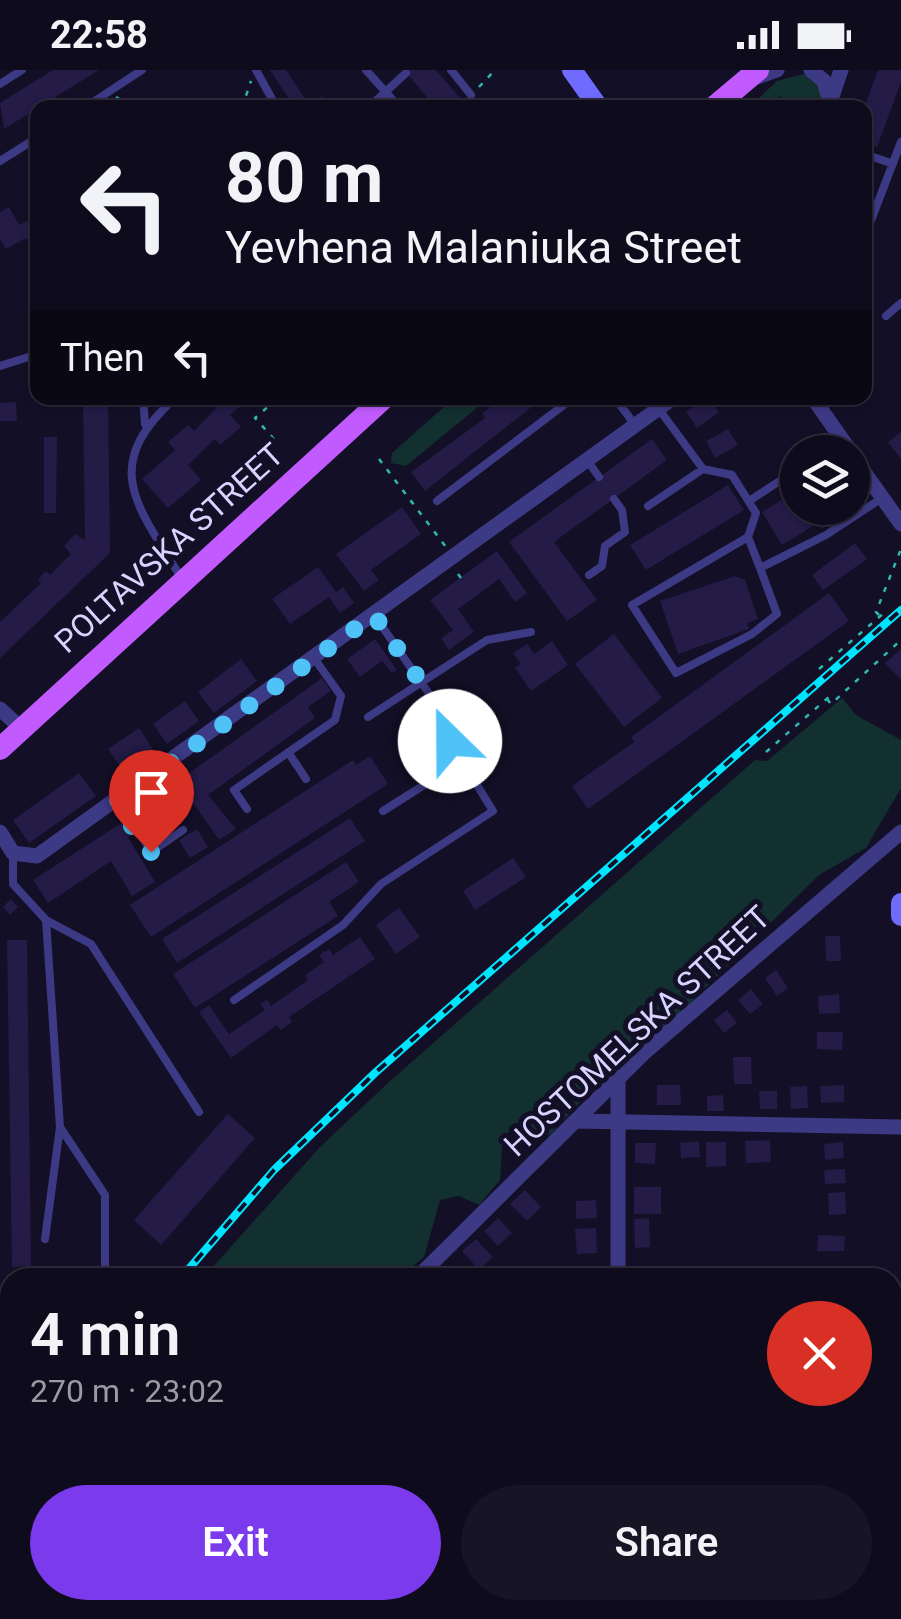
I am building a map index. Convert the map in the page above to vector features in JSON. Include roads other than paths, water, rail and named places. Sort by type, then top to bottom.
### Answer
[{"type":"main road","points":[[572,70],[594,100]]},
{"type":"main road","points":[[720,100],[744,74]]},
{"type":"main road","name":"POLTAVSKA STREET","points":[[0,749],[376,405]]},
{"type":"main road","points":[[901,904],[901,916]]},
{"type":"street","points":[[744,74],[777,70]]},
{"type":"street","points":[[811,70],[824,81],[828,100]]},
{"type":"street","points":[[831,100],[841,70]]},
{"type":"street","points":[[0,832],[13,853],[37,856],[662,405]]},
{"type":"street","points":[[818,405],[839,435]]},
{"type":"street","points":[[870,480],[901,524]]},
{"type":"street","points":[[0,708],[21,728]]},
{"type":"street","name":"HOSTOMELSKA STREET","points":[[427,1268],[644,1052],[901,832]]},
{"type":"street","points":[[618,1082],[618,1268]]},
{"type":"street","points":[[577,1122],[901,1127]]},
{"type":"lane","points":[[0,84],[22,70]]},
{"type":"lane","points":[[96,100],[142,70]]},
{"type":"lane","points":[[255,70],[272,100]]},
{"type":"lane","points":[[366,70],[393,100]]},
{"type":"lane","points":[[451,70],[471,95]]},
{"type":"lane","points":[[377,100],[406,72]]},
{"type":"lane","points":[[0,161],[30,142]]},
{"type":"lane","points":[[872,218],[901,142]]},
{"type":"lane","points":[[872,156],[893,164]]},
{"type":"lane","points":[[886,316],[901,303]]},
{"type":"lane","points":[[0,366],[30,357]]},
{"type":"lane","points":[[144,405],[145,424]]},
{"type":"lane","points":[[166,405],[145,424],[132,448],[135,494],[182,579]]},
{"type":"lane","points":[[437,500],[564,405]]},
{"type":"lane","points":[[620,405],[635,425]]},
{"type":"lane","points":[[658,408],[702,469],[732,475],[756,513],[748,537],[777,614],[752,634],[676,673],[632,605],[748,537]]},
{"type":"lane","points":[[587,460],[599,477]]},
{"type":"lane","points":[[648,506],[702,469]]},
{"type":"lane","points":[[749,501],[780,481]]},
{"type":"lane","points":[[760,568],[826,536],[882,498]]},
{"type":"lane","points":[[589,575],[602,566],[605,546],[625,532],[622,510],[614,499]]},
{"type":"lane","points":[[234,1000],[343,926],[380,884],[493,810],[450,741],[453,728],[374,615]]},
{"type":"lane","points":[[368,717],[487,640],[531,632]]},
{"type":"lane","points":[[247,809],[234,790],[335,720],[340,696],[314,658]]},
{"type":"lane","points":[[288,752],[306,779]]},
{"type":"lane","points":[[383,811],[462,760]]},
{"type":"lane","points":[[115,803],[151,852],[184,830]]},
{"type":"lane","points":[[13,853],[13,884],[46,920],[91,944],[199,1112]]},
{"type":"lane","points":[[45,1239],[60,1127],[46,920]]},
{"type":"lane","points":[[60,1127],[106,1195],[105,1268]]},
{"type":"railway","points":[[190,1268],[274,1170],[376,1072],[901,610]]}]
